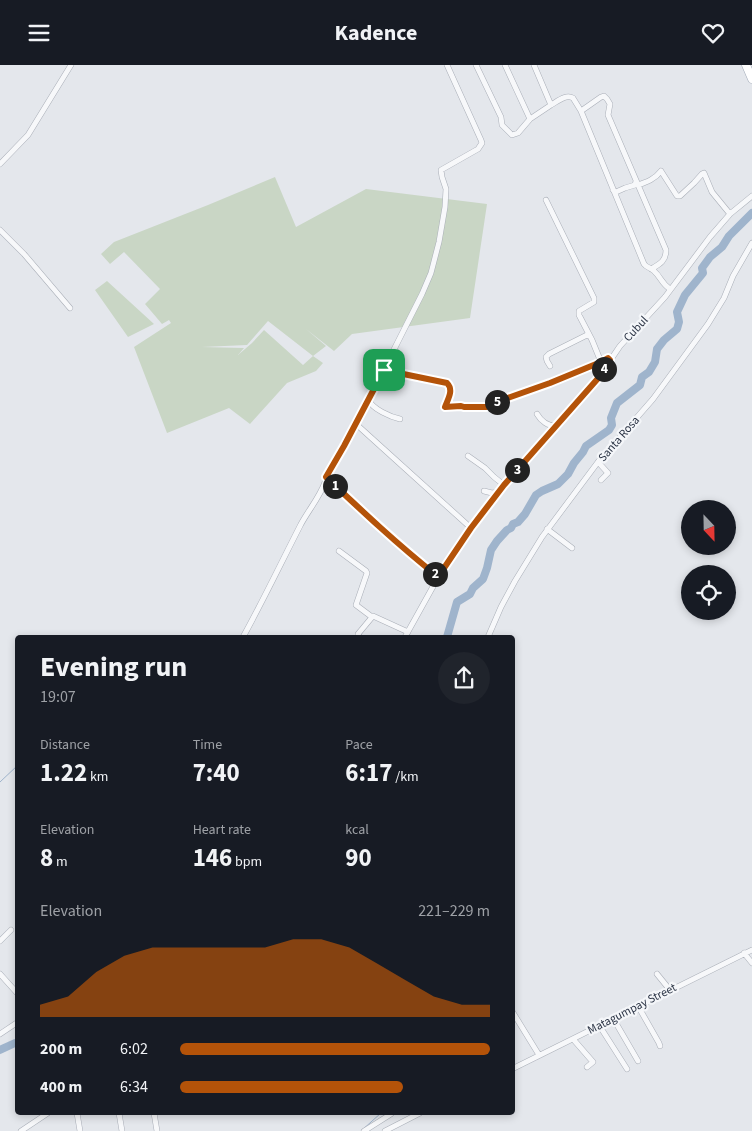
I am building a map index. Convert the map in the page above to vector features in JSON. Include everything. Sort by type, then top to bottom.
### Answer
[{"type":"main road","points":[[746,65],[752,79]]},
{"type":"street","points":[[0,164],[28,135],[71,65]]},
{"type":"street","points":[[245,635],[422,295],[431,273],[445,207],[446,189],[441,170],[478,149],[482,143],[447,65]]},
{"type":"street","points":[[476,65],[501,117],[502,125],[512,135],[518,133],[530,119],[551,105],[565,97],[571,96],[573,98],[646,267],[651,269],[670,289]]},
{"type":"street","points":[[505,65],[530,119]]},
{"type":"street","points":[[534,65],[551,105]]},
{"type":"street","points":[[580,111],[604,96],[610,104],[608,115],[666,250],[665,260],[651,269]]},
{"type":"street","points":[[613,190],[616,192],[637,183],[647,182],[661,171],[677,196],[680,196],[704,173],[712,192],[730,214]]},
{"type":"street","name":"Cubul","points":[[406,635],[440,574],[471,528],[504,485],[601,375],[620,346],[670,289],[710,237],[730,214],[752,196]]},
{"type":"street","points":[[546,200],[594,298],[594,302],[579,311],[579,315],[601,362]]},
{"type":"street","points":[[0,230],[24,254],[70,308]]},
{"type":"street","name":"Santa Rosa","points":[[489,635],[515,581],[547,529],[598,462],[653,399],[708,324],[724,298],[734,275],[752,243]]},
{"type":"street","points":[[550,367],[546,357],[549,354],[589,334]]},
{"type":"street","points":[[384,370],[447,383],[451,391],[445,407],[486,407],[550,383],[608,358],[610,360]]},
{"type":"street","points":[[368,400],[370,404],[380,411],[400,419]]},
{"type":"street","points":[[537,414],[546,424],[556,426]]},
{"type":"street","points":[[356,424],[471,528]]},
{"type":"street","points":[[468,456],[504,485]]},
{"type":"street","points":[[598,462],[608,473],[602,480]]},
{"type":"street","points":[[326,477],[408,553],[436,575],[440,574]]},
{"type":"street","points":[[484,491],[499,492]]},
{"type":"street","points":[[547,529],[572,548]]},
{"type":"street","points":[[340,551],[366,571],[356,605],[372,617],[375,616],[408,632]]},
{"type":"street","points":[[359,635],[372,617]]},
{"type":"street","points":[[0,941],[11,930]]},
{"type":"street","name":"Matagumpay Street","points":[[515,1067],[752,950]]},
{"type":"street","points":[[744,953],[752,963]]},
{"type":"street","points":[[657,973],[670,990]]},
{"type":"street","points":[[0,974],[15,991]]},
{"type":"street","points":[[638,1006],[660,1046]]},
{"type":"street","points":[[515,1016],[539,1055]]},
{"type":"street","points":[[613,1018],[638,1061]]},
{"type":"street","points":[[0,1034],[15,1024]]},
{"type":"street","points":[[599,1025],[627,1069]]},
{"type":"street","points":[[573,1039],[593,1061],[587,1067]]},
{"type":"street","points":[[21,1131],[29,1128],[45,1115]]},
{"type":"street","points":[[77,1115],[80,1131]]},
{"type":"street","points":[[119,1115],[122,1131]]},
{"type":"street","points":[[154,1115],[157,1131]]},
{"type":"street","points":[[364,1131],[389,1115]]},
{"type":"street","points":[[386,1131],[416,1115]]},
{"type":"green space","points":[[275,177],[296,227],[366,189],[487,204],[470,318],[352,334],[334,351],[306,329],[326,346],[313,356],[323,363],[316,371],[287,383],[250,424],[229,408],[167,433],[134,347],[171,323],[169,320],[162,324],[145,304],[160,289],[124,252],[110,264],[101,254],[114,242]],"holes":[[[268,321],[313,356],[303,365],[264,330],[238,355],[244,348],[202,347],[247,345]]]},
{"type":"green space","points":[[107,281],[154,324],[128,337],[95,290]]},
{"type":"green space","points":[[373,364],[382,372],[375,386],[363,376]]},
{"type":"waterway","points":[[448,635],[457,602],[470,594],[473,588],[483,579],[491,550],[497,541],[525,514],[536,495],[558,484],[568,474],[586,446],[609,430],[617,403],[640,385],[642,377],[649,372],[655,362],[657,349],[677,329],[679,322],[677,312],[685,295],[703,273],[702,268],[710,257],[722,247],[729,236],[752,213]]},
{"type":"waterway","points":[[0,782],[15,768]]},
{"type":"waterway","points":[[0,1050],[15,1043]]},
{"type":"waterway","points":[[361,1131],[379,1115]]},
{"type":"route","points":[[608,358],[610,360],[601,375],[504,485],[471,528],[440,574],[436,575],[408,553],[326,477],[384,370],[447,383],[451,391],[445,407],[486,407],[550,383],[608,358]]}]
